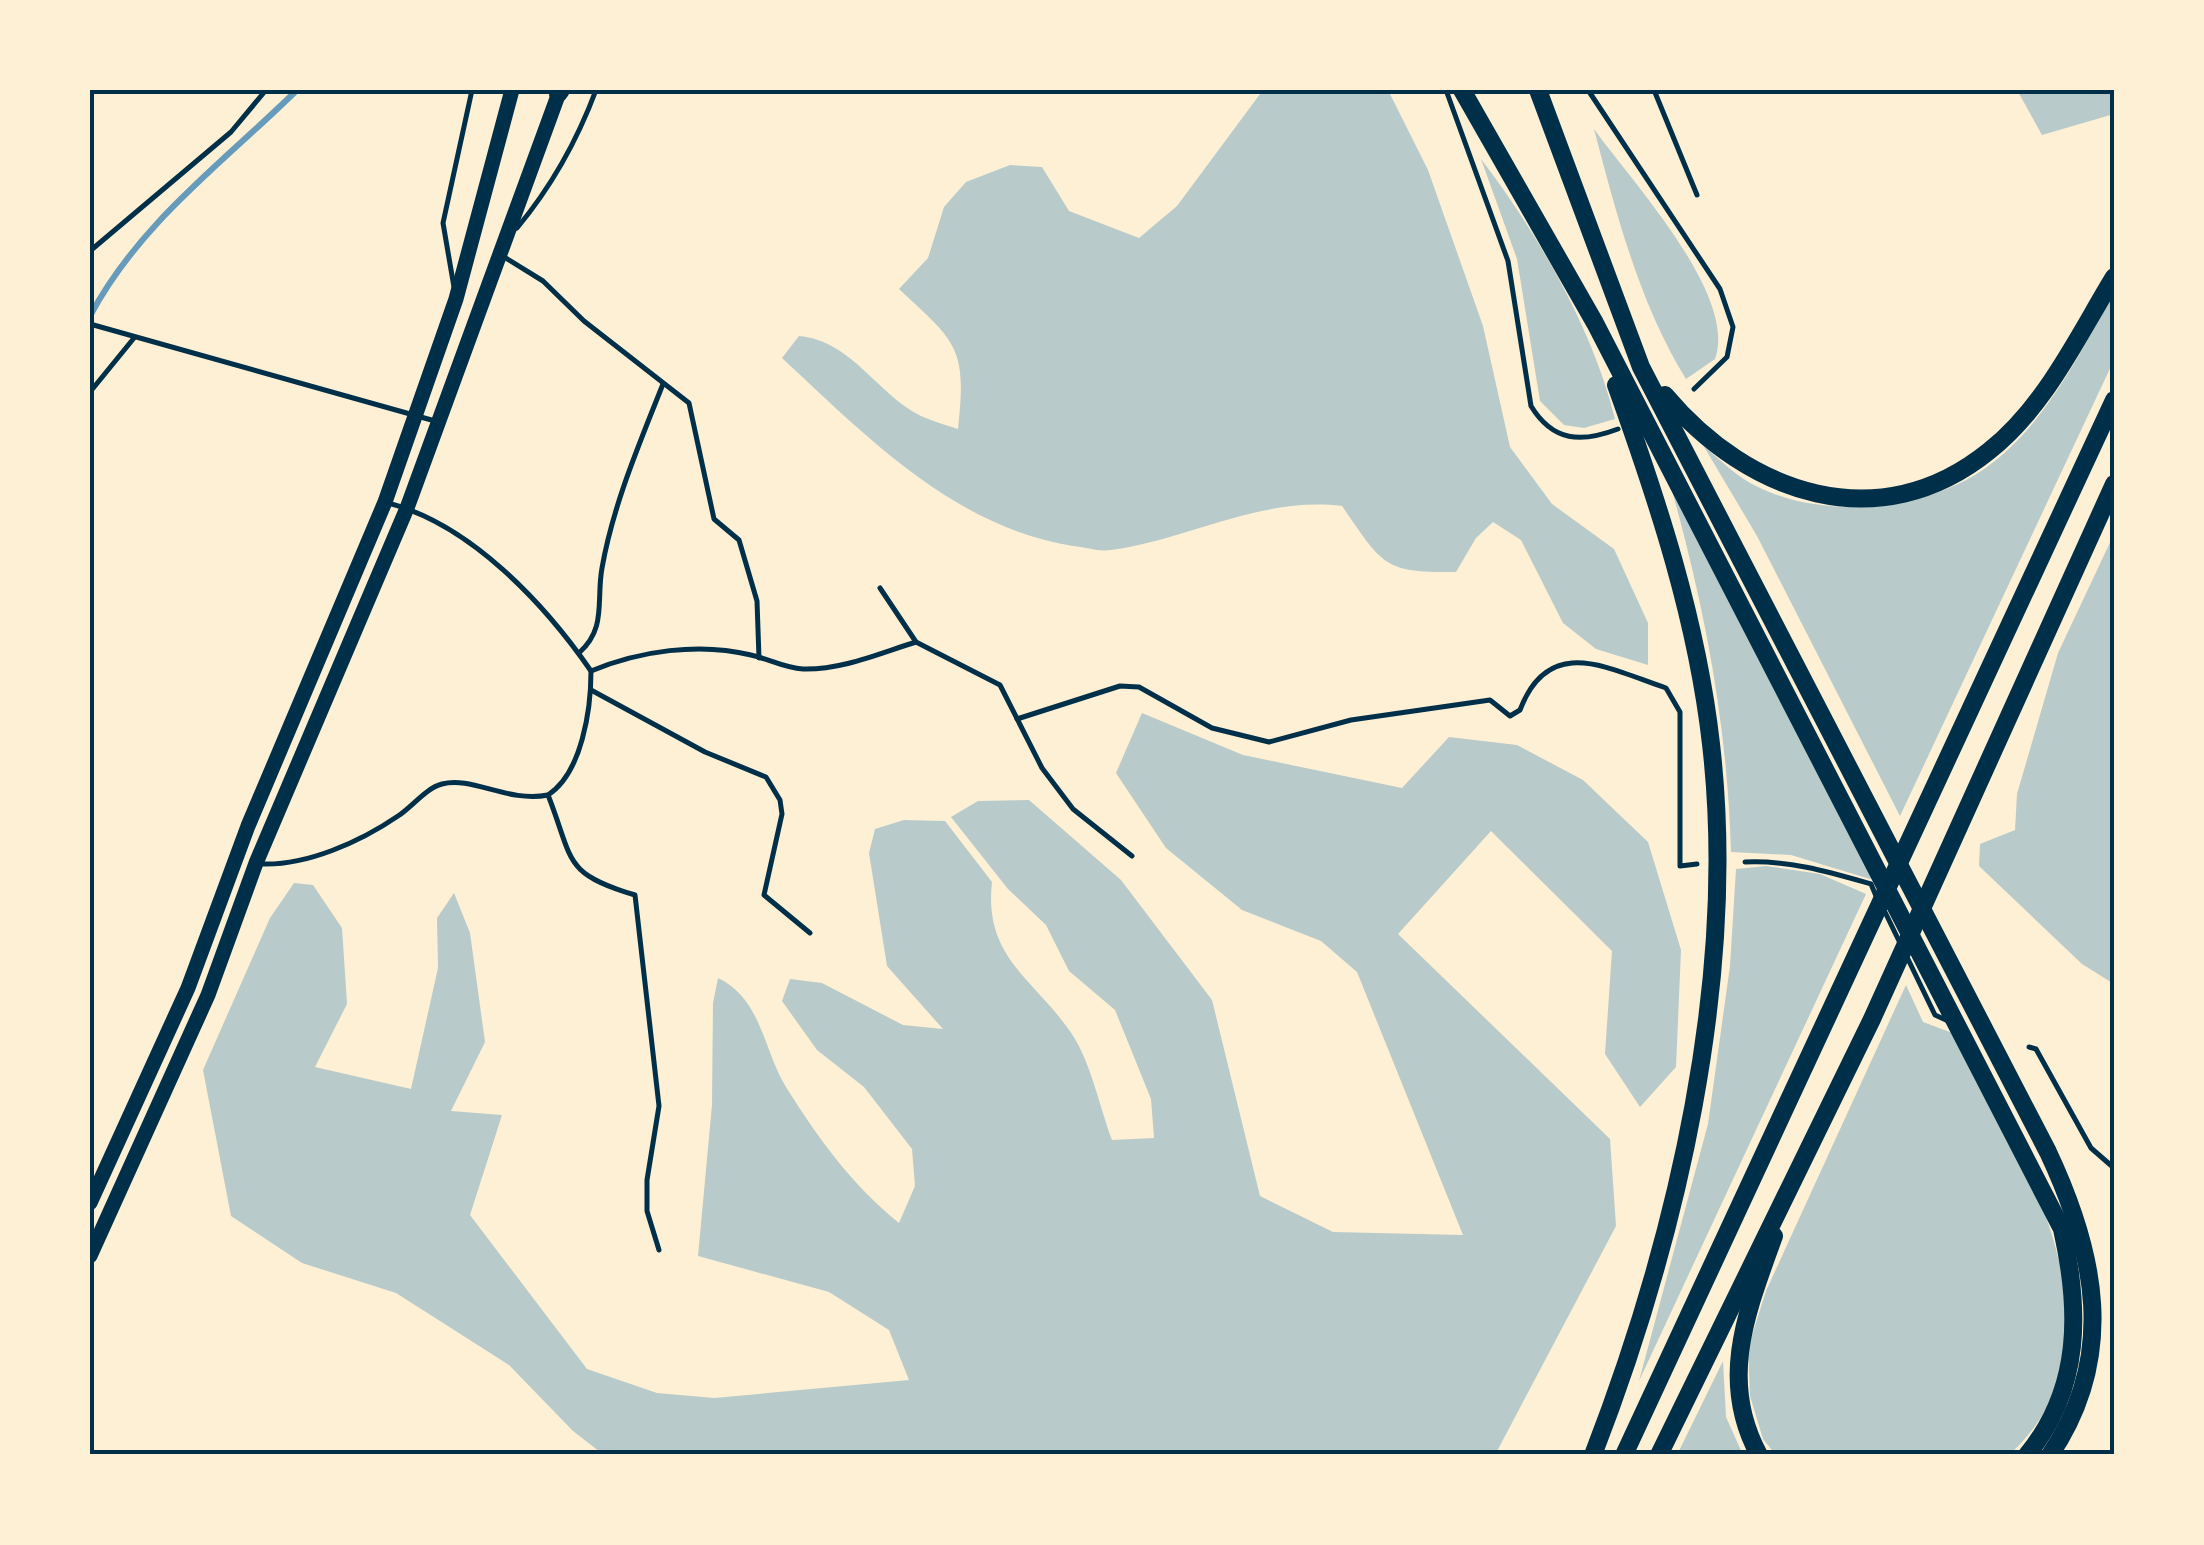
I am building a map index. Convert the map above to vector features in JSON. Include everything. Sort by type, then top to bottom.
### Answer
[{"type":"highway","points":[[1462,90],[1595,324],[2062,1229],[2075,1299],[2073,1356],[2054,1413],[2027,1455]]},
{"type":"highway","points":[[1538,90],[1641,367],[2048,1152],[2078,1219],[2094,1293],[2094,1341],[2076,1410],[2050,1455]]},
{"type":"highway","points":[[1641,367],[1699,432],[1752,472],[1814,495],[1854,499],[1906,493],[1951,476],[1989,452],[2020,422],[2044,391],[2114,277]]},
{"type":"highway","points":[[1594,1455],[1644,1314],[1678,1185],[1705,1024],[1716,850],[1711,743],[1689,623],[1654,493],[1595,324]]},
{"type":"highway","points":[[1624,1455],[2114,400]]},
{"type":"highway","points":[[1659,1455],[1872,1019],[2114,484]]},
{"type":"highway","points":[[1759,1455],[1739,1408],[1738,1352],[1765,1262],[1811,1141]]},
{"type":"main road","points":[[90,1204],[188,988],[248,826],[385,502],[456,299],[512,90]]},
{"type":"main road","points":[[90,1256],[208,994],[256,863],[407,508],[560,92]]},
{"type":"lane","points":[[90,250],[231,132],[266,90]]},
{"type":"lane","points":[[456,299],[443,223],[472,90]]},
{"type":"lane","points":[[596,90],[582,126],[544,195],[502,248],[584,322],[689,403],[714,519],[739,540],[757,601],[759,658]]},
{"type":"lane","points":[[1446,90],[1508,261],[1531,406],[1542,424],[1558,435],[1592,439],[1618,430]]},
{"type":"lane","points":[[1588,90],[1720,289],[1733,327],[1727,356],[1694,390]]},
{"type":"lane","points":[[1654,90],[1697,195]]},
{"type":"lane","points":[[90,324],[438,422]]},
{"type":"lane","points":[[90,392],[134,338]]},
{"type":"lane","points":[[579,653],[600,626],[602,569],[636,451],[663,383]]},
{"type":"lane","points":[[256,863],[290,865],[362,835],[398,816],[440,784],[465,784],[524,800],[548,796],[563,786],[586,723],[591,671],[579,653],[486,553],[407,508],[385,502]]},
{"type":"lane","points":[[880,588],[916,642],[1000,686],[1042,768],[1073,809],[1132,856]]},
{"type":"lane","points":[[591,671],[624,658],[717,650],[804,669],[836,666],[916,642]]},
{"type":"lane","points":[[1017,718],[1120,686],[1139,687],[1212,728],[1269,742],[1351,720],[1490,700],[1510,716],[1520,710],[1528,689],[1553,666],[1580,660],[1666,688],[1680,712],[1680,866],[1698,864]]},
{"type":"lane","points":[[591,690],[705,752],[766,777],[780,800],[782,814],[764,896],[810,934]]},
{"type":"lane","points":[[548,796],[572,867],[592,882],[634,896],[659,1106],[647,1180],[647,1211],[659,1250]]},
{"type":"lane","points":[[1745,862],[1770,860],[1871,884],[1935,1015],[1948,1021]]},
{"type":"lane","points":[[2028,1046],[2036,1050],[2091,1148],[2114,1168]]},
{"type":"shaded area","points":[[1263,90],[1388,90],[1428,170],[1483,326],[1510,447],[1552,504],[1614,549],[1648,623],[1648,665],[1596,649],[1563,623],[1521,540],[1493,522],[1476,538],[1456,572],[1413,570],[1387,562],[1342,506],[1283,507],[1140,545],[1106,550],[1030,536],[989,520],[915,475],[782,358],[799,336],[818,340],[849,358],[905,406],[925,418],[958,429],[961,380],[954,348],[934,322],[899,289],[928,258],[944,207],[966,182],[1010,165],[1042,167],[1069,211],[1139,238],[1177,206]]},
{"type":"shaded area","points":[[2017,90],[2114,90],[2114,114],[2042,135]]},
{"type":"shaded area","points":[[1594,129],[1677,240],[1711,303],[1718,333],[1715,359],[1686,379],[1642,290]]},
{"type":"shaded area","points":[[1481,159],[1561,283],[1593,351],[1615,419],[1584,428],[1564,425],[1540,401],[1517,259]]},
{"type":"shaded area","points":[[2114,294],[2114,360],[1900,816],[1757,536],[1703,445],[1751,483],[1814,504],[1875,506],[1935,493],[1987,467],[2026,431],[2074,364]]},
{"type":"shaded area","points":[[1666,469],[1876,871],[1870,879],[1791,855],[1731,852],[1724,753],[1711,659]]},
{"type":"shaded area","points":[[2114,534],[2114,984],[2082,964],[1979,866],[1980,844],[2015,830],[2017,794],[2058,653]]},
{"type":"shaded area","points":[[1142,713],[1243,755],[1402,788],[1449,737],[1517,745],[1583,780],[1648,842],[1681,950],[1676,1067],[1640,1107],[1605,1054],[1612,951],[1491,831],[1398,934],[1610,1139],[1616,1226],[1495,1455],[604,1455],[573,1431],[509,1365],[396,1293],[302,1263],[231,1216],[203,1070],[270,918],[294,883],[313,885],[342,928],[347,1004],[315,1067],[411,1089],[438,968],[437,918],[454,893],[470,933],[485,1042],[451,1111],[502,1115],[470,1215],[587,1369],[657,1393],[714,1398],[909,1380],[889,1330],[829,1292],[698,1256],[712,1105],[713,1003],[718,978],[733,987],[753,1012],[778,1073],[823,1142],[866,1193],[899,1223],[915,1186],[912,1149],[864,1087],[817,1050],[782,1001],[790,979],[822,983],[903,1025],[943,1029],[887,966],[869,853],[875,829],[904,820],[945,821],[992,882],[996,932],[1005,951],[1061,1019],[1081,1050],[1112,1140],[1154,1138],[1151,1099],[1115,1010],[1069,971],[1046,925],[1008,889],[951,817],[978,801],[1029,800],[1121,880],[1212,1000],[1260,1196],[1333,1232],[1463,1235],[1357,972],[1321,941],[1242,910],[1166,848],[1116,773]]},
{"type":"shaded area","points":[[1766,866],[1820,874],[1866,894],[1639,1381],[1708,1124],[1730,966],[1736,869]]},
{"type":"shaded area","points":[[1906,985],[1923,1022],[1963,1037],[2037,1192],[2056,1248],[2066,1304],[2064,1358],[2046,1409],[2009,1455],[1776,1455],[1763,1439],[1750,1396],[1748,1348],[1766,1291]]},
{"type":"shaded area","points":[[1723,1361],[1726,1417],[1743,1455],[1677,1455]]},
{"type":"waterway","points":[[90,316],[110,282],[158,222],[297,90]]}]
